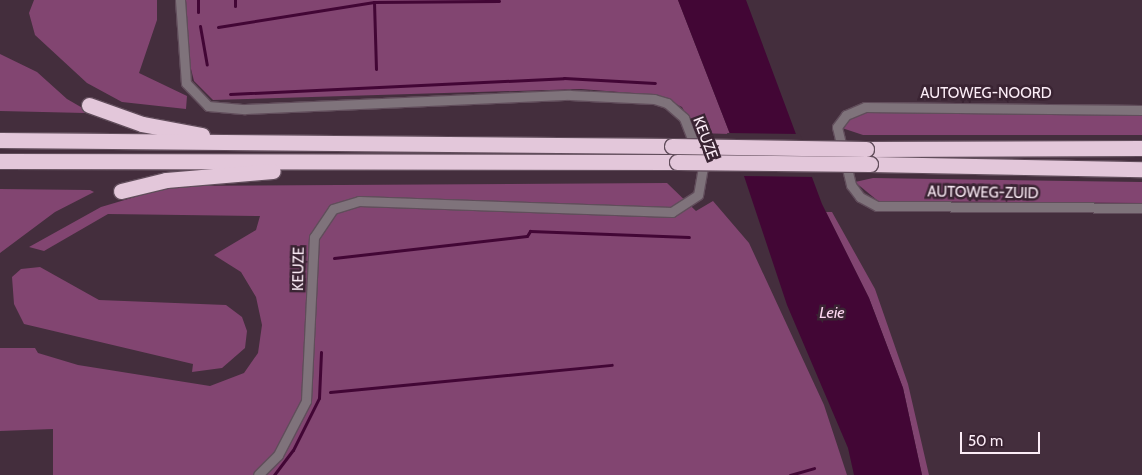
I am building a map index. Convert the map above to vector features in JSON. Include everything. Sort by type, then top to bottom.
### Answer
[{"type":"highway","points":[[89,105],[142,124],[222,142]]},
{"type":"highway","points":[[0,140],[866,148],[1142,148]]},
{"type":"highway","points":[[0,161],[677,162],[1142,169]]},
{"type":"highway","points":[[121,191],[166,180],[379,162]]},
{"type":"street","name":"KEUZE","points":[[180,0],[186,83],[208,106],[245,109],[570,95],[654,99],[667,103],[684,118],[702,167],[698,195],[672,212],[359,201],[333,209],[314,237],[306,401],[278,455],[258,475]]},
{"type":"street","name":"AUTOWEG-NOORD","points":[[837,127],[846,115],[865,107],[1142,110]]},
{"type":"street","name":"AUTOWEG-ZUID","points":[[837,127],[844,168],[860,197],[877,206],[1142,208]]},
{"type":"shaded area","points":[[34,0],[157,0],[157,20],[139,73],[187,96],[186,109],[122,102],[87,83],[35,35],[29,13]]},
{"type":"shaded area","points":[[186,0],[678,0],[730,134],[696,133],[682,107],[657,95],[581,89],[213,100],[194,81],[188,57]]},
{"type":"shaded area","points":[[0,54],[37,72],[67,99],[86,110],[85,113],[0,111]]},
{"type":"shaded area","points":[[866,112],[1142,115],[1142,135],[863,135],[842,128],[849,118]]},
{"type":"shaded area","points":[[873,178],[1142,182],[1142,203],[878,201],[855,182]]},
{"type":"shaded area","points":[[667,183],[696,211],[713,201],[749,243],[824,405],[847,475],[53,475],[53,429],[0,431],[0,348],[35,348],[38,353],[78,365],[210,386],[244,373],[258,353],[262,325],[256,297],[241,272],[214,255],[256,230],[260,216],[108,214],[44,251],[29,247],[101,207],[172,186]]},
{"type":"shaded area","points":[[0,189],[90,190],[94,192],[55,212],[0,253]]},
{"type":"shaded area","points":[[826,212],[832,212],[875,289],[908,384],[929,475],[922,475],[903,388],[869,298]]},
{"type":"shaded area","points":[[40,267],[99,300],[226,305],[242,317],[247,331],[245,348],[222,368],[192,372],[193,364],[24,324],[14,304],[12,277],[21,269]]},
{"type":"water","name":"Leie","points":[[678,0],[746,0],[822,204],[869,298],[903,388],[922,475],[854,475],[848,448],[787,305],[730,134]]},
{"type":"pier","points":[[727,133],[800,134],[815,177],[741,176]]},
{"type":"waterway","points":[[198,0],[198,12]]},
{"type":"waterway","points":[[235,0],[235,6]]},
{"type":"waterway","points":[[218,27],[374,2],[499,1]]},
{"type":"waterway","points":[[374,2],[376,69]]},
{"type":"waterway","points":[[200,26],[207,64]]},
{"type":"waterway","points":[[230,94],[564,78],[655,83]]},
{"type":"waterway","points":[[334,258],[527,236],[530,231],[689,237]]},
{"type":"waterway","points":[[274,475],[293,450],[319,398],[321,352]]},
{"type":"waterway","points":[[330,392],[612,365]]},
{"type":"waterway","points":[[790,475],[814,468]]}]
